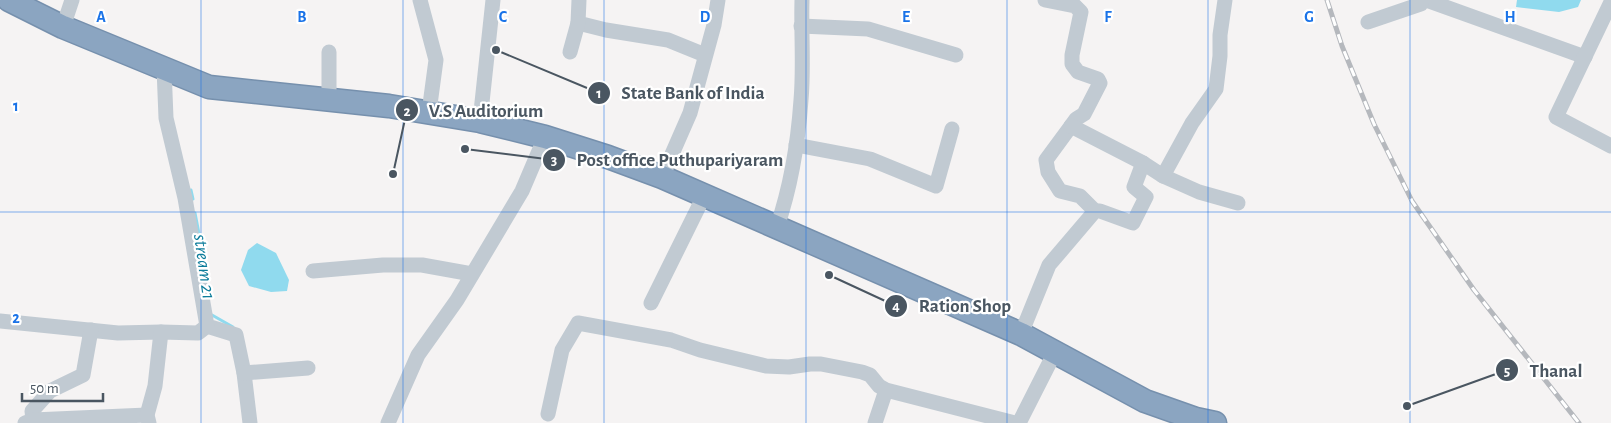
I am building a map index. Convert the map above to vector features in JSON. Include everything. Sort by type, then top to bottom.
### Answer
[{"type":"highway","points":[[9,0],[63,27],[209,87],[430,112],[546,136],[608,157],[662,177],[1021,334],[1145,401],[1196,419],[1215,423]]},
{"type":"street","points":[[63,27],[72,0]]},
{"type":"street","points":[[420,0],[436,60],[430,112]]},
{"type":"street","points":[[480,121],[493,0]]},
{"type":"street","points":[[570,52],[578,23],[579,0]]},
{"type":"street","points":[[662,177],[690,113],[714,25],[718,0]]},
{"type":"street","points":[[777,227],[785,205],[796,145],[801,99],[802,0]]},
{"type":"street","points":[[1045,0],[1075,6],[1081,12],[1072,55],[1072,64],[1078,72],[1098,79],[1100,83],[1084,114],[1076,119],[1046,160],[1048,172],[1060,191],[1080,196],[1095,211],[1100,211],[1133,223],[1146,197],[1134,187],[1143,163]]},
{"type":"street","points":[[1163,176],[1192,122],[1216,90],[1225,0]]},
{"type":"street","points":[[1368,22],[1421,4],[1420,0]]},
{"type":"street","points":[[1426,0],[1585,57]]},
{"type":"street","points":[[1611,2],[1556,117],[1611,146]]},
{"type":"street","points":[[578,23],[606,30],[668,40],[705,55]]},
{"type":"street","points":[[801,26],[868,29],[956,55]]},
{"type":"street","points":[[329,52],[329,100]]},
{"type":"street","points":[[164,68],[166,118],[185,198],[206,326]]},
{"type":"street","points":[[1071,126],[1143,163],[1163,176],[1199,192],[1238,203]]},
{"type":"street","points":[[796,145],[870,159],[936,186],[952,129]]},
{"type":"street","points":[[388,423],[418,356],[457,300],[522,191],[546,136]]},
{"type":"street","points":[[651,304],[704,196]]},
{"type":"street","points":[[1021,334],[1049,265],[1095,211]]},
{"type":"street","points":[[313,271],[383,265],[422,265],[472,274]]},
{"type":"street","points":[[0,321],[118,333],[198,333],[206,326]]},
{"type":"street","points":[[548,414],[562,350],[578,323],[671,340],[700,350],[766,366],[789,367],[821,364],[862,372],[870,375],[879,386],[886,390],[1017,423],[1055,352]]},
{"type":"street","points":[[206,326],[236,336],[244,373],[250,423]]},
{"type":"street","points":[[91,330],[83,375],[50,391],[32,411],[29,422],[148,419],[155,386],[160,332]]},
{"type":"street","points":[[244,373],[308,368]]},
{"type":"street","points":[[876,423],[886,390]]},
{"type":"water","points":[[1517,0],[1581,0],[1578,7],[1559,12],[1516,7]]},
{"type":"water","points":[[257,243],[276,253],[289,280],[287,291],[271,292],[249,286],[241,270],[248,250]]},
{"type":"waterway","name":"stream 21","points":[[191,190],[193,199]]},
{"type":"waterway","name":"stream 21","points":[[195,213],[203,261]]},
{"type":"waterway","name":"stream 21","points":[[212,315],[233,327]]},
{"type":"railway","points":[[1327,0],[1342,46],[1374,124],[1412,201],[1474,290],[1579,423]]},
{"type":"place","name":"State Bank of India","points":[[496,50]]},
{"type":"place","name":"Post office Puthupariyaram","points":[[465,149]]},
{"type":"place","name":"V.S Auditorium","points":[[393,174]]},
{"type":"place","name":"Ration Shop","points":[[829,275]]},
{"type":"place","name":"Thanal","points":[[1407,406]]}]
